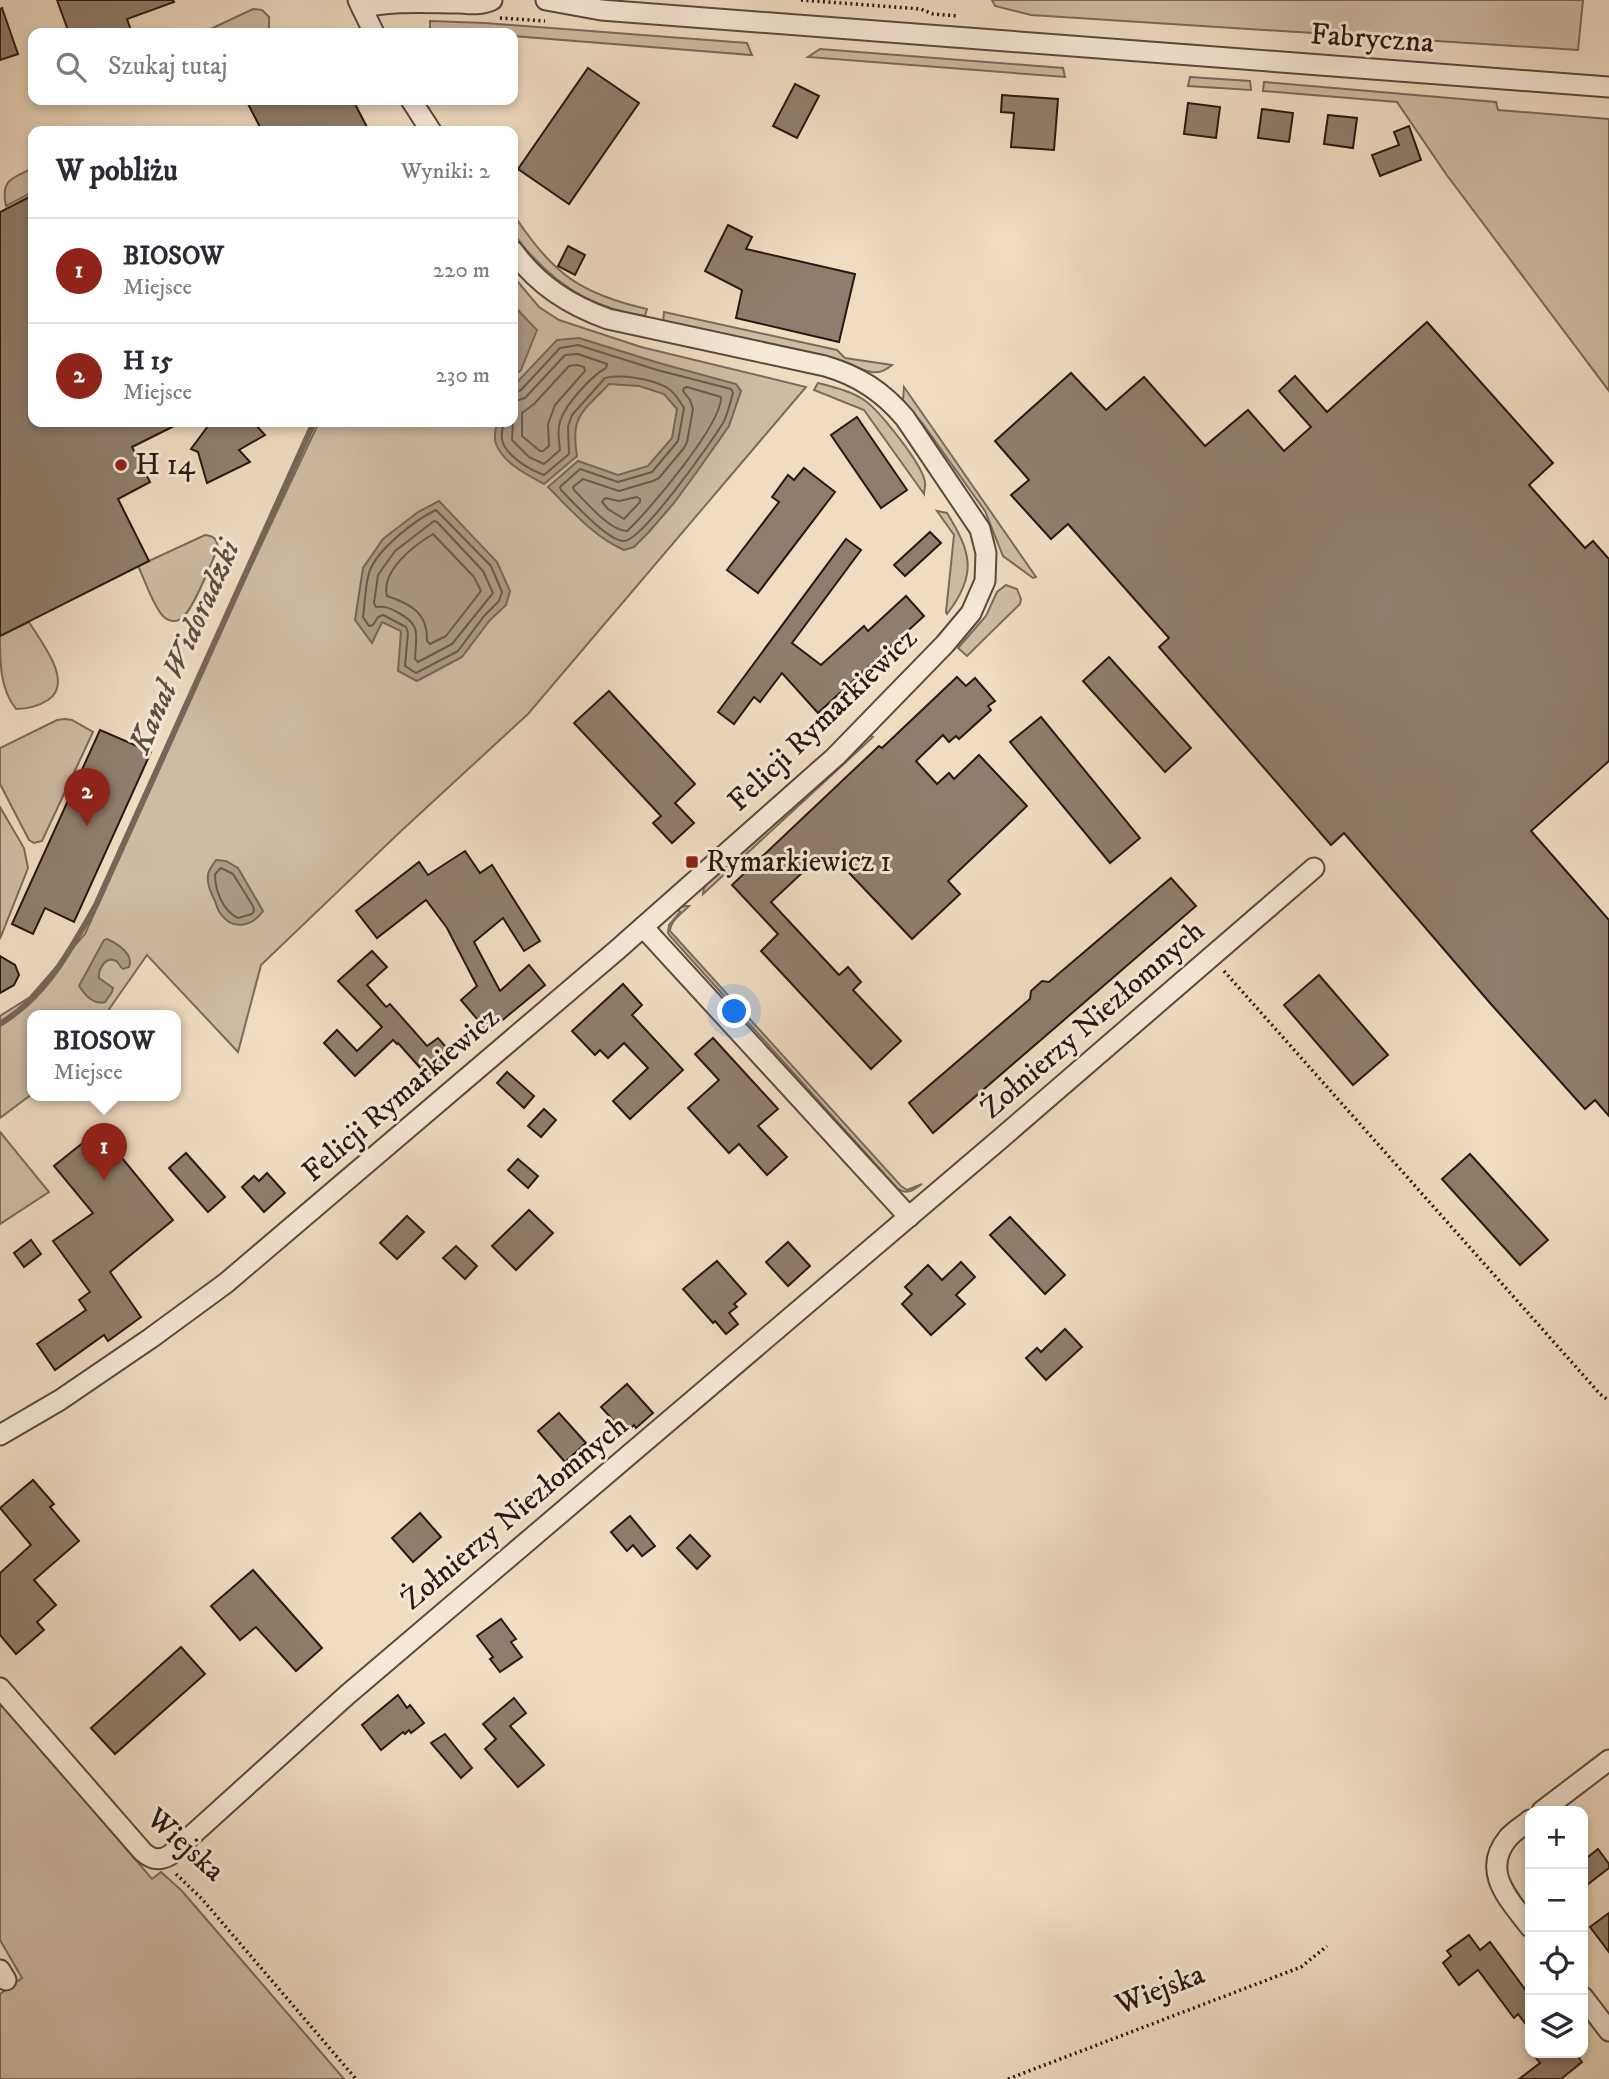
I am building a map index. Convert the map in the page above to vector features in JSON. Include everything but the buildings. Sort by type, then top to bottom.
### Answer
[{"type":"street","points":[[372,28],[360,4],[478,4],[492,0]]},
{"type":"street","name":"Fabryczna","points":[[546,0],[601,10],[1609,87]]},
{"type":"street","points":[[414,105],[428,126]]},
{"type":"street","name":"Felicji Rymarkiewicz","points":[[0,1435],[60,1400],[226,1283],[643,927],[835,757],[945,644],[971,613],[982,592],[987,568],[984,540],[971,515],[905,418],[866,382],[825,366],[589,312],[570,303],[543,284],[518,256]]},
{"type":"street","name":"Żołnierzy Niezłomnych","points":[[163,1859],[182,1846],[347,1695],[1314,868]]},
{"type":"street","points":[[643,927],[909,1217]]},
{"type":"street","name":"Wiejska","points":[[0,1688],[143,1852],[154,1859],[163,1859]]},
{"type":"street","points":[[1549,1806],[1609,1760]]},
{"type":"street","points":[[1525,1824],[1508,1838],[1497,1858],[1497,1878],[1503,1891],[1525,1920]]},
{"type":"street","points":[[1588,2004],[1609,2031]]},
{"type":"path","points":[[801,0],[921,9],[933,14],[952,15]]},
{"type":"path","points":[[1211,957],[1609,1401]]},
{"type":"path","name":"Wiejska","points":[[163,1859],[202,1899],[356,2079]]},
{"type":"path","name":"Wiejska","points":[[1008,2079],[1301,1967],[1327,1946]]},
{"type":"shaded area","points":[[992,0],[1583,0],[1578,50],[1031,15],[995,6]]},
{"type":"shaded area","points":[[253,9],[262,10],[269,17],[268,28],[213,28]]},
{"type":"shaded area","points":[[430,21],[485,23],[747,43],[752,55],[518,36],[518,28],[430,28]]},
{"type":"shaded area","points":[[820,49],[1063,68],[1065,77],[808,57]]},
{"type":"shaded area","points":[[1190,77],[1250,81],[1251,90],[1188,86]]},
{"type":"shaded area","points":[[1264,82],[1496,102],[1498,110],[1609,119],[1609,391],[1446,174],[1397,102],[1263,91]]},
{"type":"shaded area","points":[[28,170],[28,195],[6,206],[5,190],[14,177]]},
{"type":"shaded area","points":[[518,221],[543,254],[571,279],[604,296],[647,309],[645,316],[612,309],[583,297],[557,280],[519,240]]},
{"type":"shaded area","points":[[518,282],[539,307],[559,320],[641,347],[806,387],[528,714],[261,965],[238,1052],[147,955],[108,1010],[27,1010],[27,1098],[0,1118],[0,1016],[30,997],[85,934],[230,611],[317,427],[518,427]]},
{"type":"shaded area","points":[[664,312],[837,350],[845,358],[892,365],[881,372],[870,372],[837,359],[663,322]]},
{"type":"shaded area","points":[[818,383],[859,397],[880,415],[917,464],[925,483],[924,494],[864,410],[814,390]]},
{"type":"shaded area","points":[[904,387],[1036,577],[1033,578],[1003,556],[985,511],[923,424],[903,401]]},
{"type":"shaded area","points":[[937,511],[947,513],[961,540],[968,563],[963,587],[947,614],[954,535]]},
{"type":"shaded area","points":[[205,535],[214,538],[218,548],[207,574],[183,617],[168,620],[156,606],[138,566]]},
{"type":"shaded area","points":[[1006,585],[1017,589],[1020,604],[967,656],[958,648],[986,616],[997,592]]},
{"type":"shaded area","points":[[29,622],[53,661],[58,683],[48,700],[25,709],[16,709],[4,684],[0,636]]},
{"type":"shaded area","points":[[65,719],[93,732],[42,841],[34,843],[29,840],[0,784],[0,748],[57,720]]},
{"type":"shaded area","points":[[870,735],[873,737],[703,894],[711,879]]},
{"type":"shaded area","points":[[0,807],[24,848],[28,868],[0,939]]},
{"type":"shaded area","points":[[689,906],[674,921],[670,931],[901,1186],[907,1190],[922,1184],[908,1192],[898,1189],[671,937],[668,933],[669,925],[680,912],[676,908]]},
{"type":"shaded area","points":[[0,1132],[49,1192],[0,1224]]},
{"type":"shaded area","points":[[0,1702],[152,1879],[161,1872],[182,1891],[344,2079],[0,2079],[0,1994],[22,1978],[0,1940]]},
{"type":"water","points":[[518,310],[537,330],[518,373]]},
{"type":"water","points":[[579,338],[736,384],[741,391],[729,426],[674,503],[634,547],[624,550],[613,545],[574,514],[548,487],[578,461],[618,475],[648,466],[672,438],[677,409],[664,394],[639,386],[609,384],[586,408],[577,423],[577,456],[544,484],[510,463],[499,451],[495,441],[496,427],[518,427],[518,382],[557,340]]},
{"type":"water","points":[[439,501],[497,562],[510,591],[506,605],[490,620],[462,657],[417,681],[398,671],[401,631],[382,622],[372,643],[355,620],[363,568],[383,539],[418,512]]},
{"type":"water","points":[[216,860],[226,861],[238,868],[263,911],[253,921],[242,925],[230,923],[219,911],[208,881],[209,871]]},
{"type":"water","points":[[107,939],[124,950],[130,962],[129,967],[123,969],[112,960],[103,965],[99,978],[113,988],[105,1002],[101,1003],[93,1001],[79,986]]},
{"type":"waterway","name":"Kanał Widoradzki","points":[[0,1024],[44,986],[66,956],[96,905],[312,427]]},
{"type":"place","name":"H 14","points":[[121,465]]},
{"type":"place","name":"H 15","points":[[87,826]]},
{"type":"place","name":"Rymarkiewicz 1","points":[[692,862]]},
{"type":"place","name":"BIOSOW","points":[[104,1181]]}]
